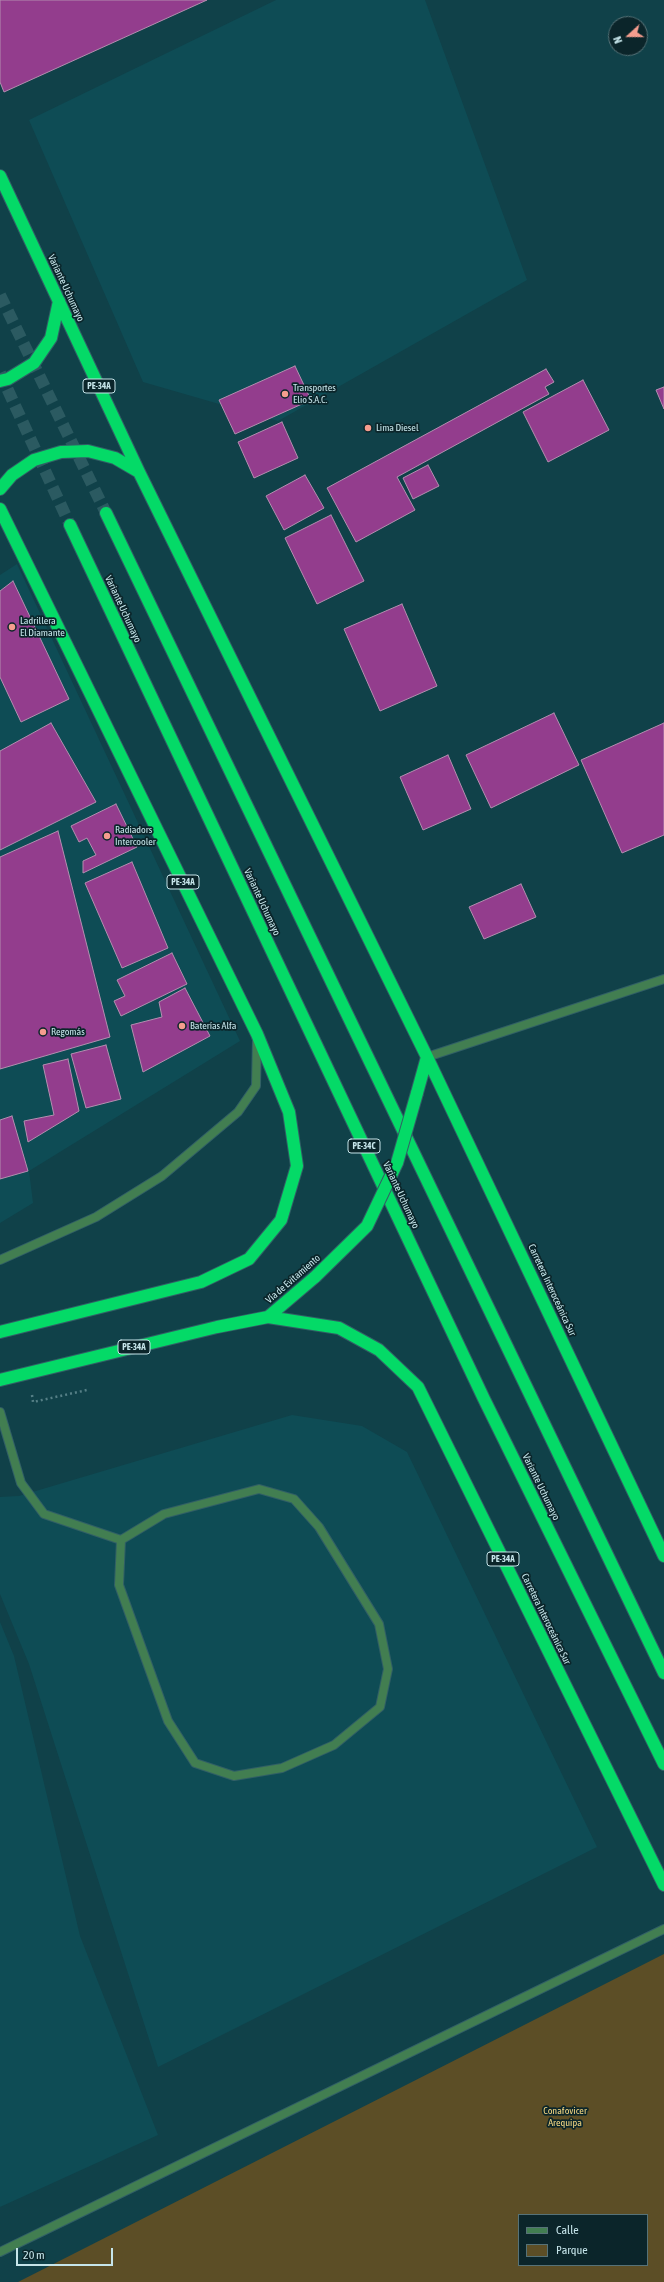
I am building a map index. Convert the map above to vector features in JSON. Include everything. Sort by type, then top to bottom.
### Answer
[{"type":"highway","name":"Variante Uchumayo","points":[[0,176],[138,472],[427,1057]]},
{"type":"highway","points":[[0,380],[8,379],[34,363],[51,338],[59,301]]},
{"type":"highway","points":[[0,488],[12,475],[34,460],[61,452],[88,451],[115,458],[138,472]]},
{"type":"highway","name":"PE-34A","points":[[0,509],[257,1034],[289,1112],[297,1166],[281,1220],[248,1259],[201,1282],[0,1332]]},
{"type":"highway","points":[[106,513],[664,1673]]},
{"type":"highway","name":"Variante Uchumayo","points":[[70,525],[484,1399],[664,1764]]},
{"type":"highway","name":"Vía de Evitamiento","points":[[0,1380],[209,1329],[268,1317],[316,1278],[366,1226],[397,1164],[427,1057]]},
{"type":"highway","name":"Carretera Interoceánica Sur","points":[[427,1057],[664,1556]]},
{"type":"highway","name":"Carretera Interoceánica Sur","points":[[268,1317],[339,1328],[379,1350],[418,1387],[664,1885]]},
{"type":"street","points":[[427,1057],[664,979]]},
{"type":"street","points":[[0,1260],[96,1217],[162,1176],[238,1112],[256,1086],[257,1034]]},
{"type":"street","points":[[0,1412],[21,1483],[44,1514],[121,1540],[164,1514],[259,1489],[294,1499],[318,1527],[379,1624],[388,1669],[380,1707],[334,1745],[282,1768],[234,1776],[195,1763],[168,1721],[119,1585],[121,1540]]},
{"type":"street","points":[[0,2252],[664,1928]]},
{"type":"shaded area","points":[[276,0],[425,0],[527,280],[278,421],[143,382],[29,120]]},
{"type":"shaded area","points":[[17,564],[240,1041],[29,1171],[33,1203],[0,1223],[0,575]]},
{"type":"shaded area","points":[[292,1415],[362,1426],[407,1452],[597,1847],[158,2067],[29,1664],[0,1594],[0,1497],[19,1496]]},
{"type":"shaded area","points":[[0,1622],[14,1656],[80,1936],[158,2135],[0,2207]]},
{"type":"green space","name":"Conafovicer Arequipa","points":[[664,1954],[664,2282],[18,2282]]},
{"type":"building","points":[[0,0],[207,0],[4,92],[0,82]]},
{"type":"building","points":[[295,366],[311,400],[235,434],[219,400]]},
{"type":"building","points":[[546,369],[554,382],[545,387],[549,394],[397,477],[415,510],[356,542],[327,488]]},
{"type":"building","points":[[583,380],[609,430],[548,462],[523,412]]},
{"type":"building","points":[[664,387],[664,409],[656,390]]},
{"type":"building","points":[[282,422],[298,458],[254,478],[238,442]]},
{"type":"building","points":[[428,465],[439,486],[413,499],[403,478]]},
{"type":"building","points":[[305,475],[324,508],[284,530],[266,496]]},
{"type":"building","points":[[331,515],[364,581],[317,604],[285,538]]},
{"type":"building","points":[[13,581],[69,699],[21,722],[0,677],[0,591]]},
{"type":"building","points":[[402,604],[437,686],[380,711],[344,629]]},
{"type":"building","points":[[554,713],[579,765],[491,808],[466,755]]},
{"type":"building","points":[[51,723],[96,802],[0,850],[0,751]]},
{"type":"building","points":[[664,723],[664,835],[622,853],[581,760]]},
{"type":"building","points":[[448,755],[471,809],[423,830],[400,777]]},
{"type":"building","points":[[116,804],[137,847],[83,873],[83,861],[96,855],[87,838],[79,842],[71,826]]},
{"type":"building","points":[[58,831],[110,1037],[0,1069],[0,857]]},
{"type":"building","points":[[132,862],[168,948],[122,968],[85,883]]},
{"type":"building","points":[[521,884],[536,917],[484,939],[469,907]]},
{"type":"building","points":[[172,953],[187,984],[121,1016],[114,1001],[125,996],[117,980]]},
{"type":"building","points":[[185,988],[210,1036],[143,1072],[131,1025],[162,1017],[159,1002]]},
{"type":"building","points":[[106,1045],[121,1099],[86,1108],[71,1054]]},
{"type":"building","points":[[68,1059],[79,1111],[28,1142],[24,1121],[54,1115],[43,1065]]},
{"type":"building","points":[[12,1116],[28,1171],[0,1179],[0,1120]]},
{"type":"tunnel","points":[[0,295],[106,513]]},
{"type":"tunnel","points":[[0,373],[70,525]]},
{"type":"place","name":"Transportes Elio S.A.C.","points":[[285,394]]},
{"type":"place","name":"Lima Diesel","points":[[368,428]]},
{"type":"place","name":"Ladrillera El Diamante","points":[[12,627]]},
{"type":"place","name":"Radiadors Intercooler","points":[[107,836]]},
{"type":"place","name":"Baterías Alfa","points":[[182,1026]]},
{"type":"place","name":"Regomás","points":[[43,1032]]}]
